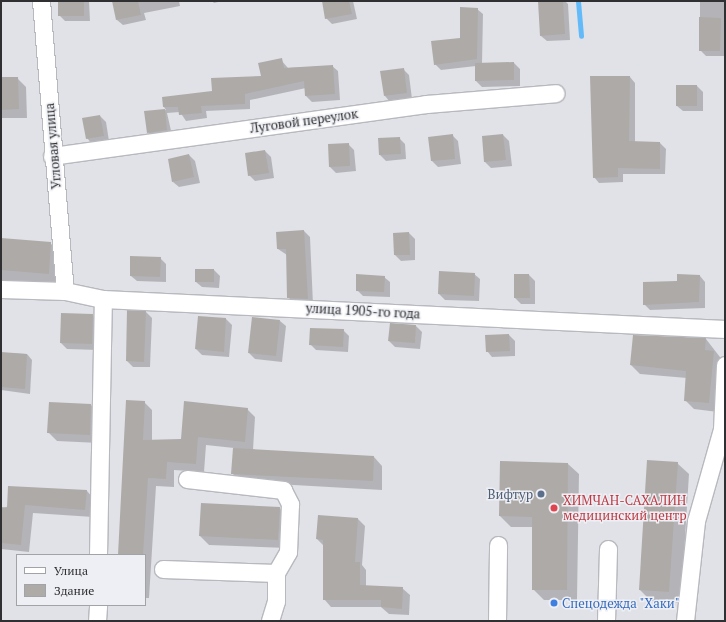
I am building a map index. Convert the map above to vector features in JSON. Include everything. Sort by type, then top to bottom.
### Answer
[{"type":"street","name":"Угловая улица","points":[[41,1],[52,156],[65,291]]},
{"type":"street","name":"Луговой переулок","points":[[52,156],[426,104],[556,94]]},
{"type":"street","name":"улица 1905-го года","points":[[1,289],[65,291],[103,299],[725,330]]},
{"type":"street","points":[[98,554],[103,299]]},
{"type":"street","points":[[685,621],[696,521],[722,429],[725,366]]},
{"type":"street","points":[[186,479],[283,490],[290,504],[288,552],[276,573],[276,601],[270,621]]},
{"type":"street","points":[[497,621],[498,545]]},
{"type":"street","points":[[606,621],[608,549]]},
{"type":"street","points":[[163,569],[276,573]]},
{"type":"street","points":[[97,621],[98,606]]},
{"type":"building","points":[[58,1],[84,1],[84,16],[58,16]]},
{"type":"building","points":[[112,1],[138,1],[141,15],[116,20]]},
{"type":"building","points":[[322,1],[349,1],[352,14],[325,19]]},
{"type":"building","points":[[538,1],[563,1],[565,34],[540,36]]},
{"type":"building","points":[[460,7],[478,8],[477,59],[434,65],[431,41],[460,38]]},
{"type":"building","points":[[699,17],[721,18],[720,51],[699,51]]},
{"type":"building","points":[[282,58],[284,68],[333,65],[335,94],[305,96],[304,81],[245,94],[245,104],[201,106],[202,113],[179,115],[178,107],[163,107],[162,97],[212,91],[211,78],[261,76],[258,63]]},
{"type":"building","points":[[514,62],[514,80],[475,81],[475,63]]},
{"type":"building","points":[[404,68],[407,93],[384,96],[380,71]]},
{"type":"building","points":[[590,76],[630,76],[629,141],[660,142],[660,169],[618,168],[618,177],[593,178]]},
{"type":"building","points":[[1,77],[18,77],[19,109],[1,110]]},
{"type":"building","points":[[676,85],[697,85],[697,106],[676,106]]},
{"type":"building","points":[[165,109],[167,130],[147,133],[144,111]]},
{"type":"building","points":[[100,115],[104,136],[86,139],[82,118]]},
{"type":"building","points":[[453,134],[455,159],[431,161],[428,137]]},
{"type":"building","points":[[503,134],[506,160],[484,162],[482,136]]},
{"type":"building","points":[[400,137],[401,154],[379,155],[378,138]]},
{"type":"building","points":[[349,143],[350,166],[329,167],[328,144]]},
{"type":"building","points":[[265,150],[269,173],[248,176],[245,153]]},
{"type":"building","points":[[189,154],[194,177],[172,182],[168,159]]},
{"type":"building","points":[[304,230],[308,299],[287,298],[286,249],[277,249],[276,232]]},
{"type":"building","points":[[409,232],[410,255],[394,255],[393,233]]},
{"type":"building","points":[[1,238],[51,242],[49,274],[1,270]]},
{"type":"building","points":[[130,256],[161,257],[160,277],[130,276]]},
{"type":"building","points":[[195,269],[214,269],[214,282],[195,282]]},
{"type":"building","points":[[439,271],[475,273],[474,296],[438,294]]},
{"type":"building","points":[[356,274],[385,276],[384,292],[356,291]]},
{"type":"building","points":[[514,274],[529,274],[530,298],[514,298]]},
{"type":"building","points":[[677,274],[700,275],[699,302],[643,305],[643,282],[677,281]]},
{"type":"building","points":[[127,310],[146,311],[144,362],[126,361]]},
{"type":"building","points":[[61,313],[93,314],[92,344],[60,343]]},
{"type":"building","points":[[198,316],[226,318],[224,352],[195,349]]},
{"type":"building","points":[[252,317],[280,320],[276,356],[248,353]]},
{"type":"building","points":[[390,323],[416,325],[415,343],[388,341]]},
{"type":"building","points":[[310,328],[344,329],[343,347],[309,345]]},
{"type":"building","points":[[509,334],[510,351],[486,352],[485,335]]},
{"type":"building","points":[[633,335],[706,338],[705,350],[714,351],[709,403],[684,401],[686,371],[630,365]]},
{"type":"building","points":[[1,352],[27,354],[25,389],[1,387]]},
{"type":"building","points":[[126,400],[145,401],[143,440],[181,439],[184,401],[248,408],[245,442],[198,437],[196,464],[167,462],[166,479],[148,478],[143,554],[118,554]]},
{"type":"building","points":[[49,402],[91,404],[90,435],[47,433]]},
{"type":"building","points":[[233,448],[374,456],[373,481],[231,474]]},
{"type":"building","points":[[647,460],[678,462],[669,592],[639,590]]},
{"type":"building","points":[[500,461],[568,463],[567,590],[532,590],[532,517],[499,516]]},
{"type":"building","points":[[8,486],[87,490],[85,510],[25,505],[21,545],[1,543],[1,507],[7,508]]},
{"type":"building","points":[[201,503],[280,507],[278,540],[199,536]]},
{"type":"building","points":[[318,515],[358,518],[355,562],[360,562],[360,585],[403,587],[402,609],[381,607],[381,600],[323,600],[323,540],[316,539]]},
{"type":"waterway","points":[[578,1],[581,36]]},
{"type":"place","name":"Вифтур","points":[[541,494]]},
{"type":"place","name":"ХИМЧАН-САХАЛИН медицинский центр","points":[[554,508]]},
{"type":"place","name":"Спецодежда \"Хаки\"","points":[[554,603]]}]
